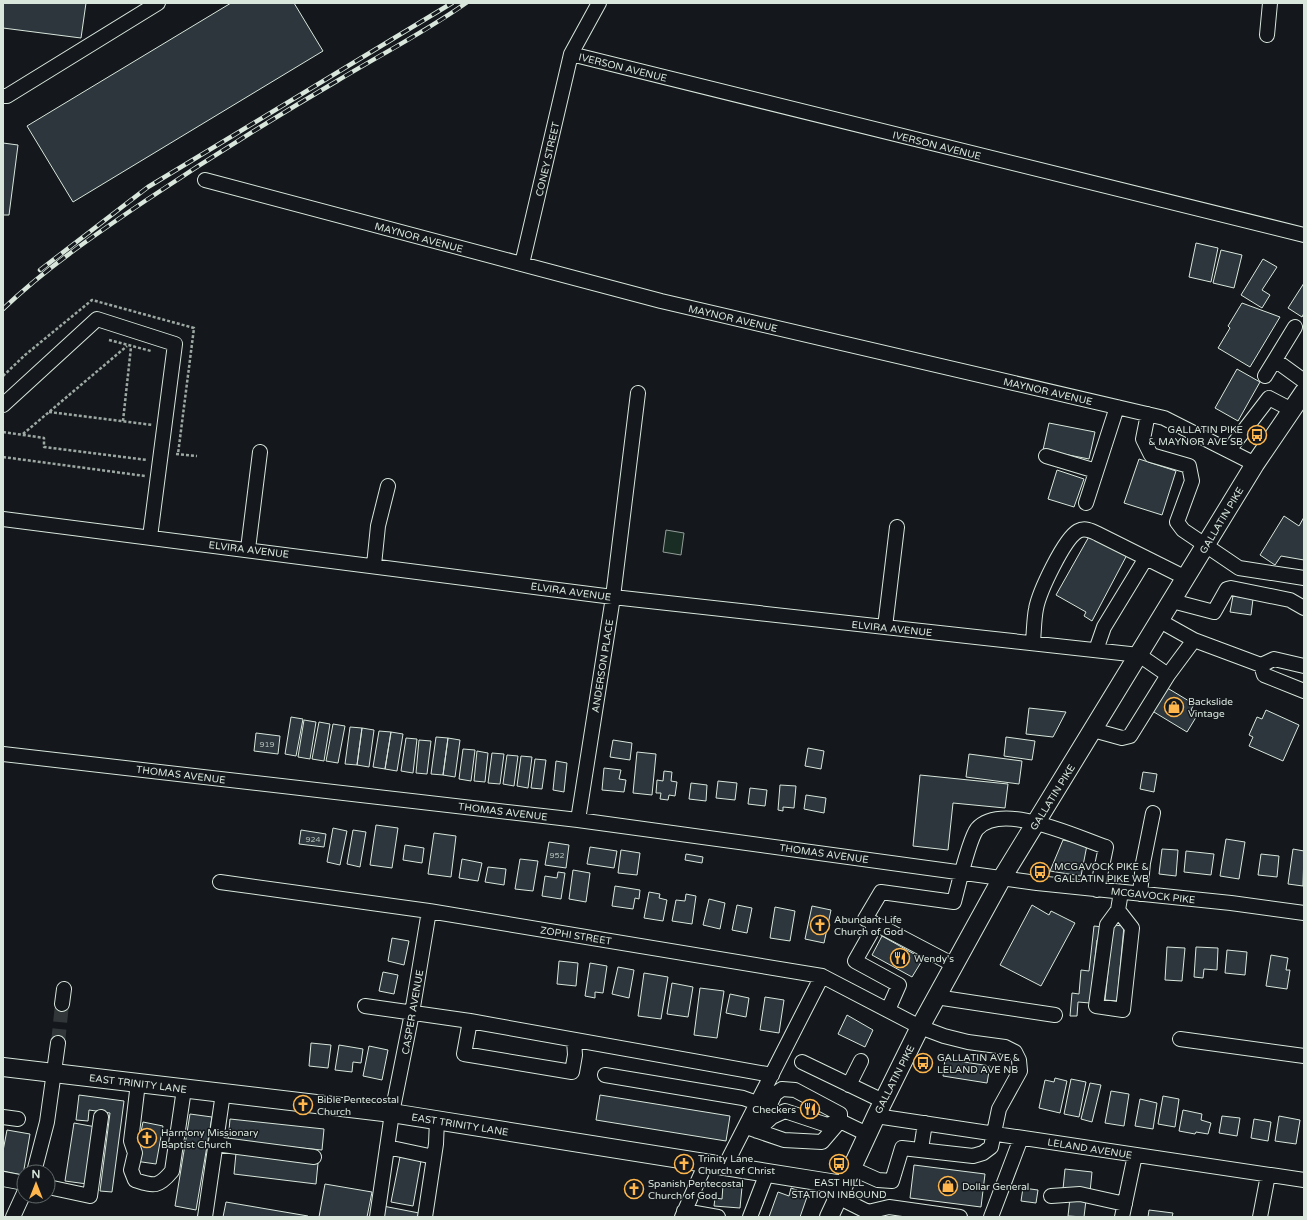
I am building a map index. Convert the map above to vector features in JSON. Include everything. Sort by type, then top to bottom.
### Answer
[{"type":"main road","name":"GALLATIN PIKE","points":[[829,1217],[879,1108],[920,1027],[1002,878],[1255,464],[1304,392]]},
{"type":"main road","name":"EAST TRINITY LANE","points":[[3,1067],[392,1113],[766,1173],[840,1191]]},
{"type":"street","points":[[3,96],[7,96],[158,3]]},
{"type":"street","name":"CONEY STREET","points":[[522,264],[571,54],[599,3]]},
{"type":"street","points":[[1267,35],[1270,3]]},
{"type":"street","name":"IVERSON AVENUE","points":[[571,54],[1304,236]]},
{"type":"street","name":"MAYNOR AVENUE","points":[[205,180],[661,301],[1164,418],[1255,464]]},
{"type":"street","points":[[3,405],[97,319],[175,344],[150,537]]},
{"type":"street","points":[[1265,376],[1295,327]]},
{"type":"street","points":[[1275,360],[1304,381]]},
{"type":"street","name":"ANDERSON PLACE","points":[[578,820],[613,597],[638,393]]},
{"type":"street","points":[[1229,450],[1269,398],[1292,410]]},
{"type":"street","points":[[1086,503],[1117,407]]},
{"type":"street","points":[[1148,414],[1143,439],[1151,455],[1189,466],[1192,481],[1177,522],[1183,530],[1239,568],[1304,578]]},
{"type":"street","points":[[248,549],[260,452]]},
{"type":"street","points":[[1046,456],[1096,471]]},
{"type":"street","points":[[374,565],[378,526],[388,486]]},
{"type":"street","name":"ELVIRA AVENUE","points":[[3,519],[374,565],[613,597],[1033,642],[1139,655]]},
{"type":"street","points":[[885,627],[897,527]]},
{"type":"street","points":[[1033,642],[1036,609],[1040,595],[1067,542],[1078,531],[1088,530],[1186,578]]},
{"type":"street","points":[[1096,650],[1104,627],[1146,558]]},
{"type":"street","points":[[1172,601],[1214,612],[1226,589],[1231,588],[1290,600],[1304,608]]},
{"type":"street","points":[[1160,621],[1194,640],[1261,665],[1274,659],[1304,666]]},
{"type":"street","points":[[1093,730],[1127,738],[1168,675],[1194,640]]},
{"type":"street","points":[[1139,655],[1168,675]]},
{"type":"street","points":[[1261,665],[1264,675],[1304,691]]},
{"type":"street","name":"THOMAS AVENUE","points":[[3,754],[578,820],[1002,878]]},
{"type":"street","points":[[1140,894],[1143,863],[1153,813]]},
{"type":"street","points":[[954,965],[865,919],[881,892],[954,902],[976,830],[987,821],[1000,817],[1012,817],[1036,823],[1106,847],[1097,890]]},
{"type":"street","name":"MCGAVOCK PIKE","points":[[1002,878],[1037,884],[1304,913]]},
{"type":"street","name":"ZOPHI STREET","points":[[220,882],[429,911],[822,976],[920,1027],[949,1038],[994,1045],[1014,1052],[1019,1060],[1020,1071],[999,1109],[993,1133]]},
{"type":"street","points":[[1118,910],[1132,928],[1123,1010],[1096,1006],[1107,925],[1118,910],[1121,892]]},
{"type":"street","name":"CASPER AVENUE","points":[[377,1217],[392,1113],[412,1014],[429,911]]},
{"type":"street","points":[[876,924],[855,961],[899,985],[888,1010]]},
{"type":"street","points":[[751,1128],[757,1103],[822,976]]},
{"type":"street","points":[[62,1004],[64,989]]},
{"type":"street","points":[[936,997],[1055,1015]]},
{"type":"street","points":[[365,1006],[412,1014],[470,1021],[772,1075]]},
{"type":"street","points":[[470,1021],[464,1054],[572,1072],[576,1055],[574,1040]]},
{"type":"street","points":[[1180,1039],[1304,1056]]},
{"type":"street","points":[[36,1164],[47,1122],[58,1043]]},
{"type":"street","points":[[849,1085],[861,1061]]},
{"type":"street","name":"LELAND AVENUE","points":[[802,1062],[849,1085],[879,1108],[925,1123],[1304,1180]]},
{"type":"street","points":[[605,1075],[743,1098],[757,1103]]},
{"type":"street","points":[[138,1083],[131,1141],[135,1153],[132,1170],[135,1180],[153,1186],[164,1182],[172,1171],[184,1089]]},
{"type":"street","points":[[725,1166],[751,1128],[775,1094],[782,1089],[795,1090],[840,1114],[840,1122],[822,1142],[784,1140],[751,1128]]},
{"type":"street","points":[[205,1217],[223,1093]]},
{"type":"street","points":[[751,1128],[785,1111],[827,1125],[840,1122],[867,1134]]},
{"type":"street","points":[[3,1117],[18,1118]]},
{"type":"street","points":[[56,1189],[90,1196],[101,1117]]},
{"type":"street","points":[[425,1217],[434,1157],[437,1120]]},
{"type":"street","points":[[921,1149],[925,1123]]},
{"type":"street","points":[[851,1168],[878,1180],[892,1181],[902,1148],[973,1156],[983,1153],[991,1147],[993,1133]]},
{"type":"street","points":[[991,1217],[1021,1138]]},
{"type":"street","points":[[215,1144],[314,1157]]},
{"type":"street","points":[[387,1147],[434,1157]]},
{"type":"street","points":[[1051,1196],[1080,1194],[1124,1211],[1135,1155]]},
{"type":"street","points":[[706,1163],[683,1214],[718,1217]]},
{"type":"street","points":[[750,1217],[766,1173]]},
{"type":"street","points":[[1260,1217],[1268,1175]]},
{"type":"street","points":[[3,1179],[16,1181]]},
{"type":"street","points":[[840,1191],[868,1214],[889,1207],[960,1217]]},
{"type":"street","points":[[13,1217],[19,1204]]},
{"type":"path","points":[[3,376],[25,355],[92,300],[194,328],[178,454]]},
{"type":"path","points":[[109,340],[152,352]]},
{"type":"path","points":[[23,434],[127,346]]},
{"type":"path","points":[[123,421],[131,347]]},
{"type":"path","points":[[49,412],[156,426]]},
{"type":"path","points":[[3,432],[44,438],[44,447],[151,460]]},
{"type":"path","points":[[172,453],[197,456]]},
{"type":"path","points":[[3,457],[150,477]]},
{"type":"green space","points":[[666,530],[684,533],[681,555],[663,552]]},
{"type":"building","points":[[3,3],[86,3],[81,38],[3,28]]},
{"type":"building","points":[[231,3],[294,3],[323,51],[73,202],[27,126]]},
{"type":"building","points":[[3,143],[18,145],[9,215],[3,215]]},
{"type":"building","points":[[1196,243],[1218,248],[1211,282],[1189,277]]},
{"type":"building","points":[[1221,250],[1242,255],[1234,288],[1213,283]]},
{"type":"building","points":[[1263,259],[1277,267],[1262,290],[1270,295],[1262,308],[1241,295]]},
{"type":"building","points":[[1304,283],[1304,313],[1302,317],[1288,308]]},
{"type":"building","points":[[1242,303],[1280,317],[1250,367],[1218,348],[1230,328],[1228,326]]},
{"type":"building","points":[[1237,369],[1260,382],[1238,421],[1215,408]]},
{"type":"building","points":[[1049,423],[1095,432],[1089,459],[1043,450]]},
{"type":"building","points":[[1139,459],[1176,471],[1162,515],[1124,503]]},
{"type":"building","points":[[1057,470],[1084,479],[1074,507],[1048,499]]},
{"type":"building","points":[[1284,516],[1299,526],[1304,517],[1304,560],[1281,556],[1275,565],[1260,555]]},
{"type":"building","points":[[1091,533],[1128,553],[1092,621],[1084,616],[1086,612],[1056,595]]},
{"type":"building","points":[[1233,596],[1253,599],[1251,615],[1230,612]]},
{"type":"building","points":[[1164,686],[1194,704],[1191,710],[1198,714],[1187,732],[1149,709]]},
{"type":"building","points":[[1029,708],[1066,712],[1053,737],[1026,734]]},
{"type":"building","points":[[1266,710],[1299,725],[1283,761],[1249,746],[1253,737],[1249,735],[1257,717],[1262,719]]},
{"type":"building","points":[[291,717],[303,719],[296,756],[285,754]]},
{"type":"building","points":[[304,720],[316,722],[310,759],[298,757]]},
{"type":"building","points":[[319,722],[330,724],[324,761],[312,759]]},
{"type":"building","points":[[333,724],[345,726],[338,763],[326,761]]},
{"type":"building","points":[[350,727],[362,728],[357,765],[345,764]]},
{"type":"building","points":[[362,728],[374,730],[369,767],[357,765]]},
{"type":"building","points":[[379,731],[391,732],[385,769],[373,767]]},
{"type":"building","points":[[391,732],[403,734],[397,771],[385,769]]},
{"type":"building","points":[[256,733],[280,736],[278,754],[254,751]]},
{"type":"building","points":[[436,737],[448,738],[443,775],[431,774]]},
{"type":"building","points":[[1006,737],[1035,741],[1032,760],[1004,756]]},
{"type":"building","points":[[406,738],[417,739],[413,773],[401,771]]},
{"type":"building","points":[[448,738],[460,740],[455,777],[443,775]]},
{"type":"building","points":[[419,740],[431,741],[427,774],[416,773]]},
{"type":"building","points":[[613,740],[632,743],[630,760],[610,757]]},
{"type":"building","points":[[808,748],[824,751],[821,769],[805,766]]},
{"type":"building","points":[[463,749],[475,750],[471,781],[459,779]]},
{"type":"building","points":[[477,751],[488,753],[485,782],[474,781]]},
{"type":"building","points":[[637,752],[656,754],[652,795],[633,793]]},
{"type":"building","points":[[492,753],[504,754],[500,784],[488,783]]},
{"type":"building","points":[[969,754],[1022,761],[1019,784],[966,777]]},
{"type":"building","points":[[507,755],[518,756],[514,786],[503,784]]},
{"type":"building","points":[[521,756],[532,757],[528,788],[517,786]]},
{"type":"building","points":[[535,759],[546,760],[542,789],[531,788]]},
{"type":"building","points":[[556,761],[567,763],[564,792],[553,790]]},
{"type":"building","points":[[604,768],[621,770],[619,779],[626,780],[624,792],[602,790]]},
{"type":"building","points":[[664,771],[672,772],[671,781],[677,782],[675,796],[669,795],[668,800],[660,799],[661,793],[656,793],[657,780],[663,781]]},
{"type":"building","points":[[1143,772],[1157,774],[1154,792],[1140,789]]},
{"type":"building","points":[[920,775],[1008,784],[1005,808],[953,803],[948,850],[913,846]]},
{"type":"building","points":[[718,781],[737,783],[735,800],[716,798]]},
{"type":"building","points":[[691,783],[707,785],[706,801],[689,799]]},
{"type":"building","points":[[780,785],[796,786],[794,808],[783,807],[783,811],[778,810]]},
{"type":"building","points":[[750,788],[767,790],[765,806],[748,804]]},
{"type":"building","points":[[806,795],[826,798],[824,813],[804,809]]},
{"type":"building","points":[[376,825],[398,828],[392,868],[370,865]]},
{"type":"building","points":[[333,828],[347,831],[340,865],[327,862]]},
{"type":"building","points":[[301,830],[326,834],[324,847],[299,844]]},
{"type":"building","points":[[353,830],[366,832],[360,867],[347,864]]},
{"type":"building","points":[[434,833],[456,836],[451,877],[428,874]]},
{"type":"building","points":[[1226,839],[1245,842],[1239,879],[1220,876]]},
{"type":"building","points":[[1063,840],[1087,845],[1081,876],[1050,871]]},
{"type":"building","points":[[549,842],[569,845],[566,868],[545,865]]},
{"type":"building","points":[[405,845],[424,848],[422,863],[403,860]]},
{"type":"building","points":[[590,847],[617,851],[614,868],[587,864]]},
{"type":"building","points":[[1162,849],[1178,850],[1176,876],[1159,874]]},
{"type":"building","points":[[1293,849],[1304,851],[1303,886],[1288,884]]},
{"type":"building","points":[[621,850],[640,853],[637,875],[618,873]]},
{"type":"building","points":[[1186,851],[1214,854],[1211,875],[1184,872]]},
{"type":"building","points":[[686,854],[703,857],[702,863],[685,860]]},
{"type":"building","points":[[1261,854],[1279,856],[1277,877],[1258,875]]},
{"type":"building","points":[[462,859],[482,863],[478,881],[459,878]]},
{"type":"building","points":[[520,859],[538,861],[533,891],[515,889]]},
{"type":"building","points":[[488,867],[506,869],[504,885],[485,882]]},
{"type":"building","points":[[573,870],[590,873],[586,902],[569,899]]},
{"type":"building","points":[[558,872],[565,873],[561,899],[542,896],[545,876],[557,878]]},
{"type":"building","points":[[615,886],[640,890],[639,899],[635,898],[633,909],[612,906]]},
{"type":"building","points":[[649,892],[660,894],[659,898],[667,900],[663,921],[644,918]]},
{"type":"building","points":[[686,894],[696,896],[692,924],[672,921],[676,900],[685,901]]},
{"type":"building","points":[[709,899],[725,903],[720,929],[703,925]]},
{"type":"building","points":[[737,905],[752,908],[747,933],[732,930]]},
{"type":"building","points":[[1032,905],[1049,915],[1051,911],[1075,923],[1041,986],[1000,965]]},
{"type":"building","points":[[812,906],[831,910],[824,943],[805,939]]},
{"type":"building","points":[[775,907],[795,911],[790,941],[770,938]]},
{"type":"building","points":[[1113,925],[1124,926],[1117,1001],[1105,1000]]},
{"type":"building","points":[[1094,926],[1103,927],[1101,941],[1097,940],[1090,1003],[1078,1002],[1077,1016],[1070,1016],[1072,993],[1079,994],[1081,970],[1089,971]]},
{"type":"building","points":[[882,936],[923,959],[912,977],[872,955]]},
{"type":"building","points":[[392,938],[409,941],[404,965],[388,961]]},
{"type":"building","points":[[1167,947],[1185,948],[1182,981],[1165,980]]},
{"type":"building","points":[[1196,947],[1218,948],[1217,970],[1204,969],[1203,978],[1194,977]]},
{"type":"building","points":[[1227,950],[1247,952],[1245,975],[1225,973]]},
{"type":"building","points":[[1271,955],[1288,958],[1286,970],[1290,970],[1287,989],[1266,986]]},
{"type":"building","points":[[559,961],[578,963],[576,986],[557,984]]},
{"type":"building","points":[[590,963],[607,966],[603,993],[595,992],[595,998],[585,996]]},
{"type":"building","points":[[618,967],[634,970],[629,998],[612,994]]},
{"type":"building","points":[[383,972],[398,975],[394,994],[379,991]]},
{"type":"building","points":[[644,973],[668,977],[661,1019],[638,1016]]},
{"type":"building","points":[[672,983],[693,987],[688,1017],[667,1014]]},
{"type":"building","points":[[700,988],[724,991],[717,1038],[694,1035]]},
{"type":"building","points":[[730,994],[749,998],[746,1017],[726,1013]]},
{"type":"building","points":[[765,997],[784,1000],[779,1033],[760,1030]]},
{"type":"building","points":[[847,1015],[873,1030],[865,1047],[838,1034]]},
{"type":"building","points":[[311,1043],[331,1045],[328,1068],[309,1066]]},
{"type":"building","points":[[339,1045],[363,1049],[361,1063],[353,1062],[352,1072],[335,1070]]},
{"type":"building","points":[[369,1046],[388,1050],[382,1080],[363,1076]]},
{"type":"building","points":[[945,1059],[990,1066],[987,1083],[943,1076]]},
{"type":"building","points":[[1055,1078],[1067,1081],[1060,1113],[1039,1108],[1045,1080],[1054,1082]]},
{"type":"building","points":[[1071,1079],[1086,1082],[1079,1117],[1064,1114]]},
{"type":"building","points":[[1090,1083],[1101,1085],[1092,1122],[1081,1119]]},
{"type":"building","points":[[1111,1091],[1129,1094],[1124,1126],[1105,1123]]},
{"type":"building","points":[[79,1095],[124,1101],[112,1192],[100,1191],[110,1113],[89,1110],[88,1121],[76,1120]]},
{"type":"building","points":[[600,1095],[730,1116],[726,1141],[596,1120]]},
{"type":"building","points":[[1163,1096],[1179,1099],[1175,1127],[1158,1124]]},
{"type":"building","points":[[1140,1099],[1157,1103],[1153,1129],[1135,1126]]},
{"type":"building","points":[[1183,1110],[1202,1114],[1201,1120],[1211,1123],[1208,1134],[1196,1132],[1195,1134],[1179,1131]]},
{"type":"building","points":[[190,1114],[212,1117],[196,1210],[175,1206]]},
{"type":"building","points":[[1222,1116],[1240,1118],[1237,1136],[1219,1133]]},
{"type":"building","points":[[1279,1116],[1300,1120],[1296,1144],[1275,1141]]},
{"type":"building","points":[[230,1119],[324,1129],[322,1150],[228,1141]]},
{"type":"building","points":[[1254,1119],[1271,1122],[1268,1141],[1251,1138]]},
{"type":"building","points":[[143,1122],[163,1126],[156,1164],[135,1161]]},
{"type":"building","points":[[74,1123],[96,1127],[87,1184],[65,1181]]},
{"type":"building","points":[[7,1130],[30,1134],[25,1164],[16,1164],[16,1174],[3,1171],[3,1151]]},
{"type":"building","points":[[236,1153],[318,1163],[316,1184],[234,1174]]},
{"type":"building","points":[[400,1157],[421,1161],[413,1206],[391,1202]]},
{"type":"building","name":"Dollar General","points":[[914,1165],[985,1174],[981,1207],[910,1198]]},
{"type":"building","points":[[1065,1169],[1092,1172],[1090,1192],[1063,1189]]},
{"type":"building","points":[[325,1184],[372,1192],[367,1217],[319,1217]]},
{"type":"building","points":[[723,1185],[742,1187],[740,1208],[714,1206],[715,1198],[722,1199]]},
{"type":"building","points":[[791,1188],[808,1194],[800,1217],[769,1217],[778,1192],[789,1196]]},
{"type":"building","points":[[1023,1188],[1038,1190],[1036,1203],[1021,1201]]},
{"type":"building","points":[[1070,1198],[1086,1200],[1084,1217],[1068,1216]]},
{"type":"building","points":[[226,1202],[308,1216],[223,1217]]},
{"type":"building","points":[[383,1206],[419,1213],[419,1217],[381,1217]]},
{"type":"building","points":[[1149,1210],[1173,1213],[1172,1217],[1148,1217]]},
{"type":"tunnel","points":[[58,1043],[62,1004]]},
{"type":"railway","points":[[40,270],[148,187],[452,3]]},
{"type":"railway","points":[[3,309],[36,279],[72,252],[169,185],[353,71],[419,34],[466,3]]},
{"type":"place","name":"GALLATIN PIKE & MAYNOR AVE SB","points":[[1257,435]]},
{"type":"place","name":"Backslide Vintage","points":[[1174,707]]},
{"type":"place","name":"MCGAVOCK PIKE & GALLATIN PIKE WB","points":[[1040,872]]},
{"type":"place","name":"Abundant Life Church of God","points":[[820,925]]},
{"type":"place","name":"Wendy's","points":[[900,958]]},
{"type":"place","name":"GALLATIN AVE & LELAND AVE NB","points":[[923,1063]]},
{"type":"place","name":"Bible Pentecostal Church","points":[[303,1105]]},
{"type":"place","name":"Checkers","points":[[810,1109]]},
{"type":"place","name":"Harmony Missionary Baptist Church","points":[[147,1138]]},
{"type":"place","name":"Trinity Lane Church of Christ","points":[[684,1164]]},
{"type":"place","name":"EAST HILL STATION INBOUND","points":[[839,1164]]},
{"type":"place","name":"Dollar General","points":[[948,1186]]},
{"type":"place","name":"Spanish Pentecostal Church of God","points":[[634,1189]]}]
